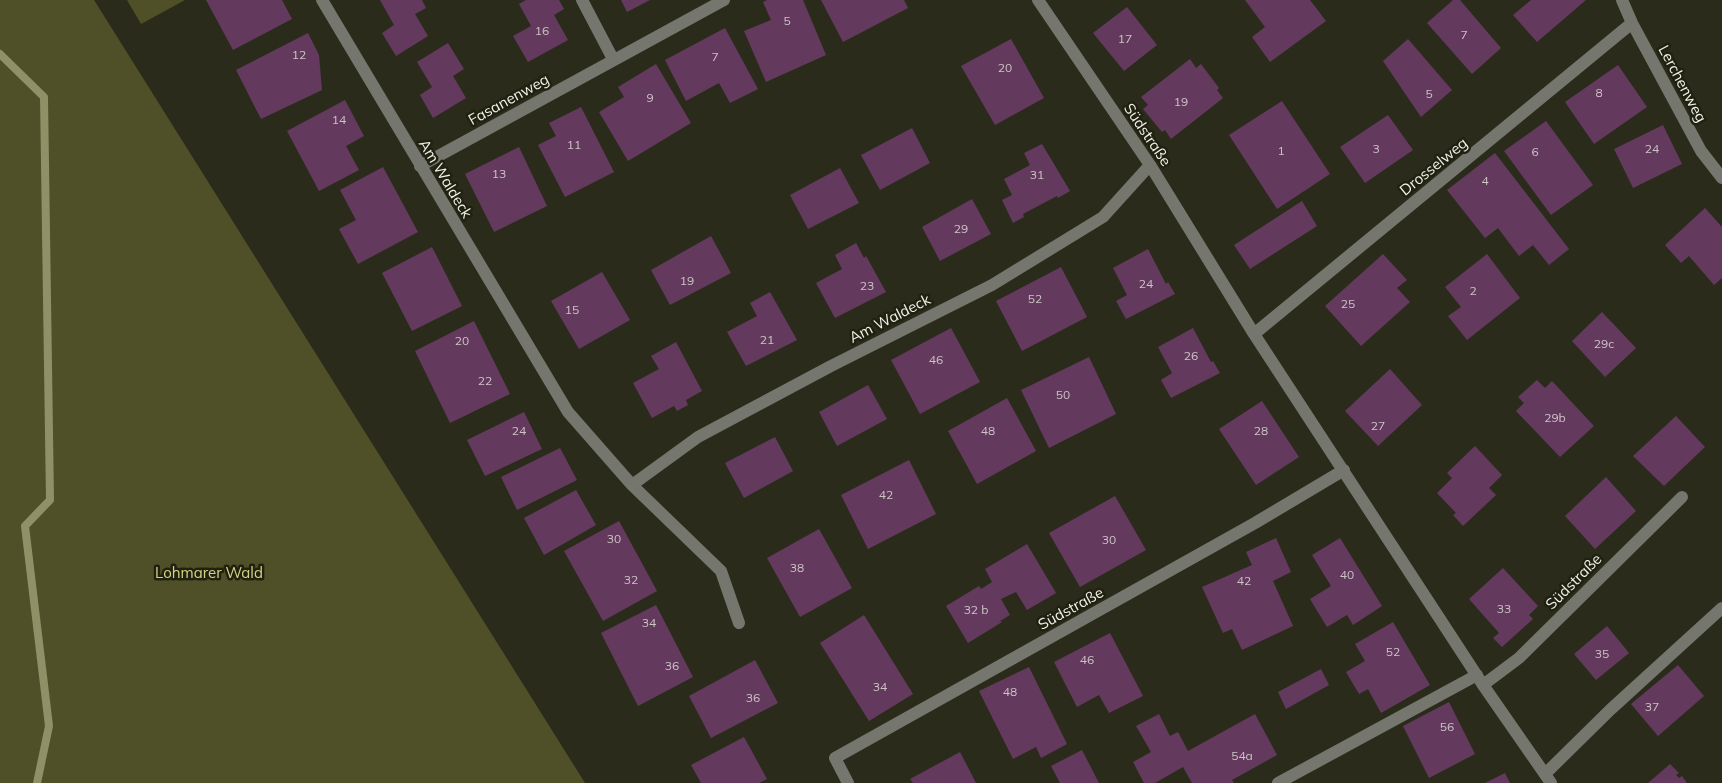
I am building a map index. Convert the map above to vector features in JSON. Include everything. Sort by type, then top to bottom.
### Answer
[{"type":"street","name":"Am Waldeck","points":[[322,0],[568,412],[632,485],[721,571],[739,623]]},
{"type":"street","points":[[582,0],[613,59]]},
{"type":"street","name":"Fasanenweg","points":[[420,166],[724,0]]},
{"type":"street","name":"Südstraße","points":[[1038,0],[1150,165],[1254,334],[1480,680],[1548,778],[1610,710],[1722,608]]},
{"type":"street","name":"Lerchenweg","points":[[1622,0],[1632,23],[1701,151],[1722,178]]},
{"type":"street","name":"Drosselweg","points":[[1254,334],[1632,23]]},
{"type":"street","name":"Am Waldeck","points":[[632,485],[698,437],[831,366],[992,285],[1103,217],[1150,165]]},
{"type":"street","name":"Südstraße","points":[[848,783],[834,758],[1245,529],[1344,470]]},
{"type":"street","name":"Südstraße","points":[[1278,783],[1519,658],[1682,496]]},
{"type":"green space","name":"Lohmarer Wald","points":[[0,0],[94,0],[585,783],[0,783]]},
{"type":"green space","points":[[127,0],[185,0],[141,24]]},
{"type":"building","points":[[206,0],[282,0],[292,19],[233,50]]},
{"type":"building","points":[[380,0],[422,0],[426,8],[415,14],[428,36],[396,56],[382,33],[394,25]]},
{"type":"building","points":[[526,0],[559,0],[564,9],[554,15],[568,40],[528,62],[513,36],[531,26],[519,4]]},
{"type":"building","points":[[621,0],[650,0],[627,12]]},
{"type":"building","points":[[803,0],[826,55],[766,82],[744,31],[771,20],[763,2]]},
{"type":"building","points":[[821,0],[904,0],[908,8],[843,42]]},
{"type":"building","points":[[1245,0],[1310,0],[1326,21],[1270,62],[1252,37],[1265,27]]},
{"type":"building","points":[[1453,0],[1460,0],[1501,48],[1472,74],[1427,23]]},
{"type":"building","points":[[1531,0],[1586,0],[1537,42],[1513,15]]},
{"type":"building","points":[[1127,7],[1157,45],[1124,71],[1093,33]]},
{"type":"building","points":[[725,28],[758,89],[730,103],[719,83],[686,101],[665,60]]},
{"type":"building","points":[[308,33],[319,55],[322,90],[261,119],[236,70]]},
{"type":"building","points":[[1011,39],[1044,98],[995,125],[961,66]]},
{"type":"building","points":[[1408,39],[1452,90],[1421,117],[1383,61]]},
{"type":"building","points":[[448,43],[464,69],[453,76],[466,98],[433,118],[420,95],[432,87],[417,62]]},
{"type":"building","points":[[1190,59],[1196,68],[1201,64],[1219,88],[1217,90],[1223,98],[1171,139],[1165,130],[1162,132],[1143,109],[1148,105],[1141,97]]},
{"type":"building","points":[[656,64],[691,123],[628,161],[599,112],[624,97],[618,87]]},
{"type":"building","points":[[1618,65],[1647,107],[1594,144],[1565,102]]},
{"type":"building","points":[[345,100],[364,136],[346,146],[359,170],[319,191],[287,131]]},
{"type":"building","points":[[1282,101],[1330,174],[1277,209],[1229,135]]},
{"type":"building","points":[[581,107],[614,172],[565,197],[538,145],[556,136],[549,123]]},
{"type":"building","points":[[1388,115],[1413,150],[1365,183],[1340,147]]},
{"type":"building","points":[[1546,121],[1593,185],[1551,215],[1504,151]]},
{"type":"building","points":[[1663,125],[1682,164],[1633,188],[1614,149]]},
{"type":"building","points":[[912,128],[930,163],[880,190],[861,155]]},
{"type":"building","points":[[1042,144],[1070,191],[1023,214],[1024,217],[1013,223],[1002,200],[1012,195],[1004,179],[1030,165],[1024,153]]},
{"type":"building","points":[[519,147],[547,206],[494,232],[465,174]]},
{"type":"building","points":[[1495,153],[1569,249],[1549,265],[1533,245],[1519,256],[1498,228],[1485,238],[1447,190]]},
{"type":"building","points":[[383,167],[418,232],[358,264],[339,229],[356,220],[340,190]]},
{"type":"building","points":[[840,168],[859,203],[808,229],[790,195]]},
{"type":"building","points":[[972,199],[991,234],[940,261],[922,227]]},
{"type":"building","points":[[1302,201],[1317,226],[1250,269],[1234,245]]},
{"type":"building","points":[[1705,208],[1722,227],[1722,278],[1714,285],[1689,256],[1681,263],[1665,245]]},
{"type":"building","points":[[711,236],[731,273],[670,305],[651,270]]},
{"type":"building","points":[[856,243],[886,292],[835,318],[816,283],[842,269],[835,255]]},
{"type":"building","points":[[432,247],[462,306],[412,331],[382,273]]},
{"type":"building","points":[[1148,249],[1166,284],[1168,282],[1175,294],[1126,319],[1116,301],[1127,295],[1113,268]]},
{"type":"building","points":[[1383,254],[1407,280],[1397,288],[1410,302],[1361,346],[1325,306]]},
{"type":"building","points":[[1487,254],[1520,298],[1467,340],[1448,316],[1461,307],[1445,287]]},
{"type":"building","points":[[1061,267],[1087,317],[1022,351],[996,301]]},
{"type":"building","points":[[602,272],[630,320],[579,349],[551,301]]},
{"type":"building","points":[[770,292],[797,340],[746,366],[727,332],[757,316],[750,303]]},
{"type":"building","points":[[1602,312],[1636,348],[1605,377],[1572,341]]},
{"type":"building","points":[[474,321],[510,394],[450,423],[415,351]]},
{"type":"building","points":[[951,328],[980,382],[920,414],[891,360]]},
{"type":"building","points":[[1193,328],[1211,362],[1213,361],[1220,373],[1171,398],[1161,380],[1172,373],[1158,347]]},
{"type":"building","points":[[676,342],[702,391],[686,400],[688,405],[677,411],[674,406],[652,418],[633,383],[659,369],[651,356]]},
{"type":"building","points":[[1089,357],[1116,414],[1049,448],[1021,390]]},
{"type":"building","points":[[1390,369],[1422,405],[1378,446],[1345,411]]},
{"type":"building","points":[[1537,380],[1545,388],[1552,381],[1594,426],[1560,457],[1516,411],[1524,403],[1518,397]]},
{"type":"building","points":[[868,385],[887,419],[837,446],[819,412]]},
{"type":"building","points":[[1007,398],[1036,451],[977,484],[948,431]]},
{"type":"building","points":[[1262,401],[1299,457],[1256,485],[1219,429]]},
{"type":"building","points":[[524,412],[542,449],[485,476],[467,440]]},
{"type":"building","points":[[1676,416],[1705,447],[1664,486],[1633,456]]},
{"type":"building","points":[[775,437],[793,471],[744,498],[725,463]]},
{"type":"building","points":[[1475,446],[1502,475],[1489,488],[1496,495],[1463,526],[1453,515],[1456,513],[1437,493],[1452,478],[1447,473]]},
{"type":"building","points":[[560,448],[577,480],[517,510],[501,477]]},
{"type":"building","points":[[909,460],[936,514],[868,549],[841,495]]},
{"type":"building","points":[[1606,477],[1636,511],[1595,549],[1565,516]]},
{"type":"building","points":[[576,490],[596,525],[544,555],[524,518]]},
{"type":"building","points":[[1115,496],[1146,550],[1080,587],[1049,533]]},
{"type":"building","points":[[619,521],[657,591],[603,621],[564,551]]},
{"type":"building","points":[[819,529],[852,588],[800,617],[767,558]]},
{"type":"building","points":[[1276,538],[1291,572],[1273,581],[1293,626],[1242,650],[1232,629],[1223,633],[1202,587],[1252,565],[1246,552]]},
{"type":"building","points":[[1340,538],[1382,606],[1353,625],[1347,615],[1327,627],[1310,599],[1331,586],[1312,555]]},
{"type":"building","points":[[1027,544],[1056,593],[1027,610],[1016,592],[1001,599],[1010,615],[968,643],[946,606],[979,586],[981,589],[992,582],[985,569]]},
{"type":"building","points":[[1503,568],[1538,606],[1529,615],[1533,619],[1502,647],[1493,638],[1499,633],[1469,599]]},
{"type":"building","points":[[656,605],[693,677],[638,706],[601,633]]},
{"type":"building","points":[[864,615],[913,694],[869,721],[820,643]]},
{"type":"building","points":[[1393,622],[1430,685],[1381,713],[1368,689],[1359,694],[1346,672],[1365,661],[1355,644]]},
{"type":"building","points":[[1607,626],[1629,653],[1596,680],[1574,654]]},
{"type":"building","points":[[1110,633],[1143,696],[1109,713],[1099,695],[1077,707],[1054,662]]},
{"type":"building","points":[[755,660],[778,703],[711,738],[689,696]]},
{"type":"building","points":[[1678,665],[1704,696],[1658,736],[1631,704]]},
{"type":"building","points":[[1029,667],[1067,744],[1041,758],[1036,747],[1013,759],[979,691]]},
{"type":"building","points":[[1321,669],[1329,685],[1286,709],[1278,692]]},
{"type":"building","points":[[1449,702],[1475,754],[1429,778],[1403,726]]},
{"type":"building","points":[[1159,714],[1170,736],[1178,732],[1188,751],[1255,714],[1277,755],[1232,780],[1234,783],[1192,783],[1183,767],[1155,783],[1144,783],[1133,762],[1151,752],[1136,726]]},
{"type":"building","points":[[744,737],[767,779],[759,783],[701,783],[691,765]]},
{"type":"building","points":[[1082,750],[1099,783],[1060,783],[1051,766]]},
{"type":"building","points":[[960,752],[976,783],[913,783],[910,779]]},
{"type":"building","points":[[1670,764],[1679,773],[1676,775],[1679,778],[1682,776],[1687,783],[1648,783]]},
{"type":"building","points":[[1505,773],[1510,783],[1485,783]]},
{"type":"waterway","points":[[0,54],[44,97],[50,500],[25,526],[49,726],[37,783]]}]
